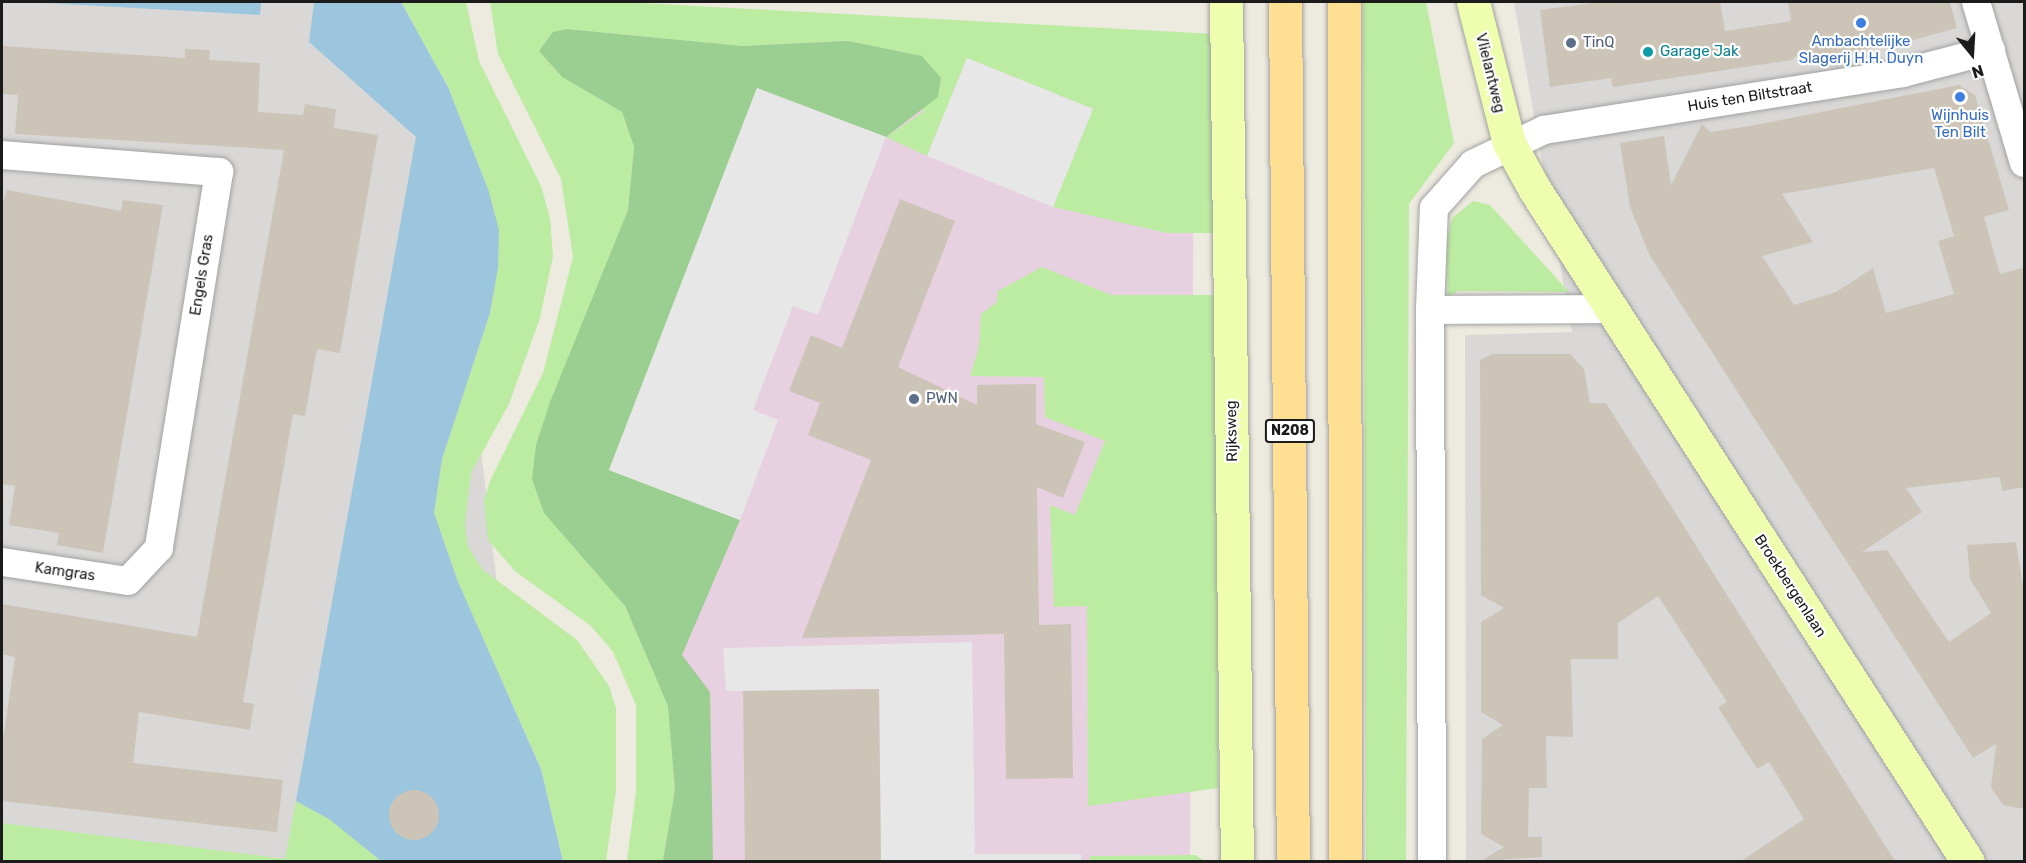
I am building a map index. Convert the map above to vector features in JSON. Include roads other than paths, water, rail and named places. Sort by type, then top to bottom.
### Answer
[{"type":"main road","name":"Rijksweg","points":[[1226,2],[1237,861]]},
{"type":"main road","name":"N208","points":[[1285,2],[1293,861]]},
{"type":"main road","points":[[1344,2],[1345,861]]},
{"type":"main road","name":"Vlielantweg","points":[[1473,2],[1509,143]]},
{"type":"main road","name":"Broekbergenlaan","points":[[1509,143],[1968,861]]},
{"type":"street","points":[[1976,2],[2025,164]]},
{"type":"street","name":"Huis ten Biltstraat","points":[[1509,143],[1579,124],[1903,73],[1991,50]]},
{"type":"street","points":[[1432,861],[1430,310],[1434,208],[1457,176],[1509,143]]},
{"type":"street","name":"Engels Gras","points":[[2,155],[219,172],[159,548],[128,581]]},
{"type":"street","points":[[1430,310],[1615,309]]},
{"type":"street","name":"Kamgras","points":[[2,562],[128,581]]},
{"type":"water","points":[[28,2],[261,2],[261,5],[260,15]]},
{"type":"water","points":[[314,2],[401,2],[448,87],[488,189],[499,230],[498,268],[490,313],[442,459],[434,513],[458,582],[541,769],[563,861],[381,861],[329,819],[296,801],[416,137],[309,42]]},
{"type":"place","name":"Ambachtelijke Slagerij H.H. Duyn","points":[[1861,23]]},
{"type":"place","name":"TinQ","points":[[1571,43]]},
{"type":"place","name":"Garage Jak","points":[[1648,52]]},
{"type":"place","name":"Wijnhuis Ten Bilt","points":[[1960,97]]},
{"type":"place","name":"PWN","points":[[914,399]]}]
